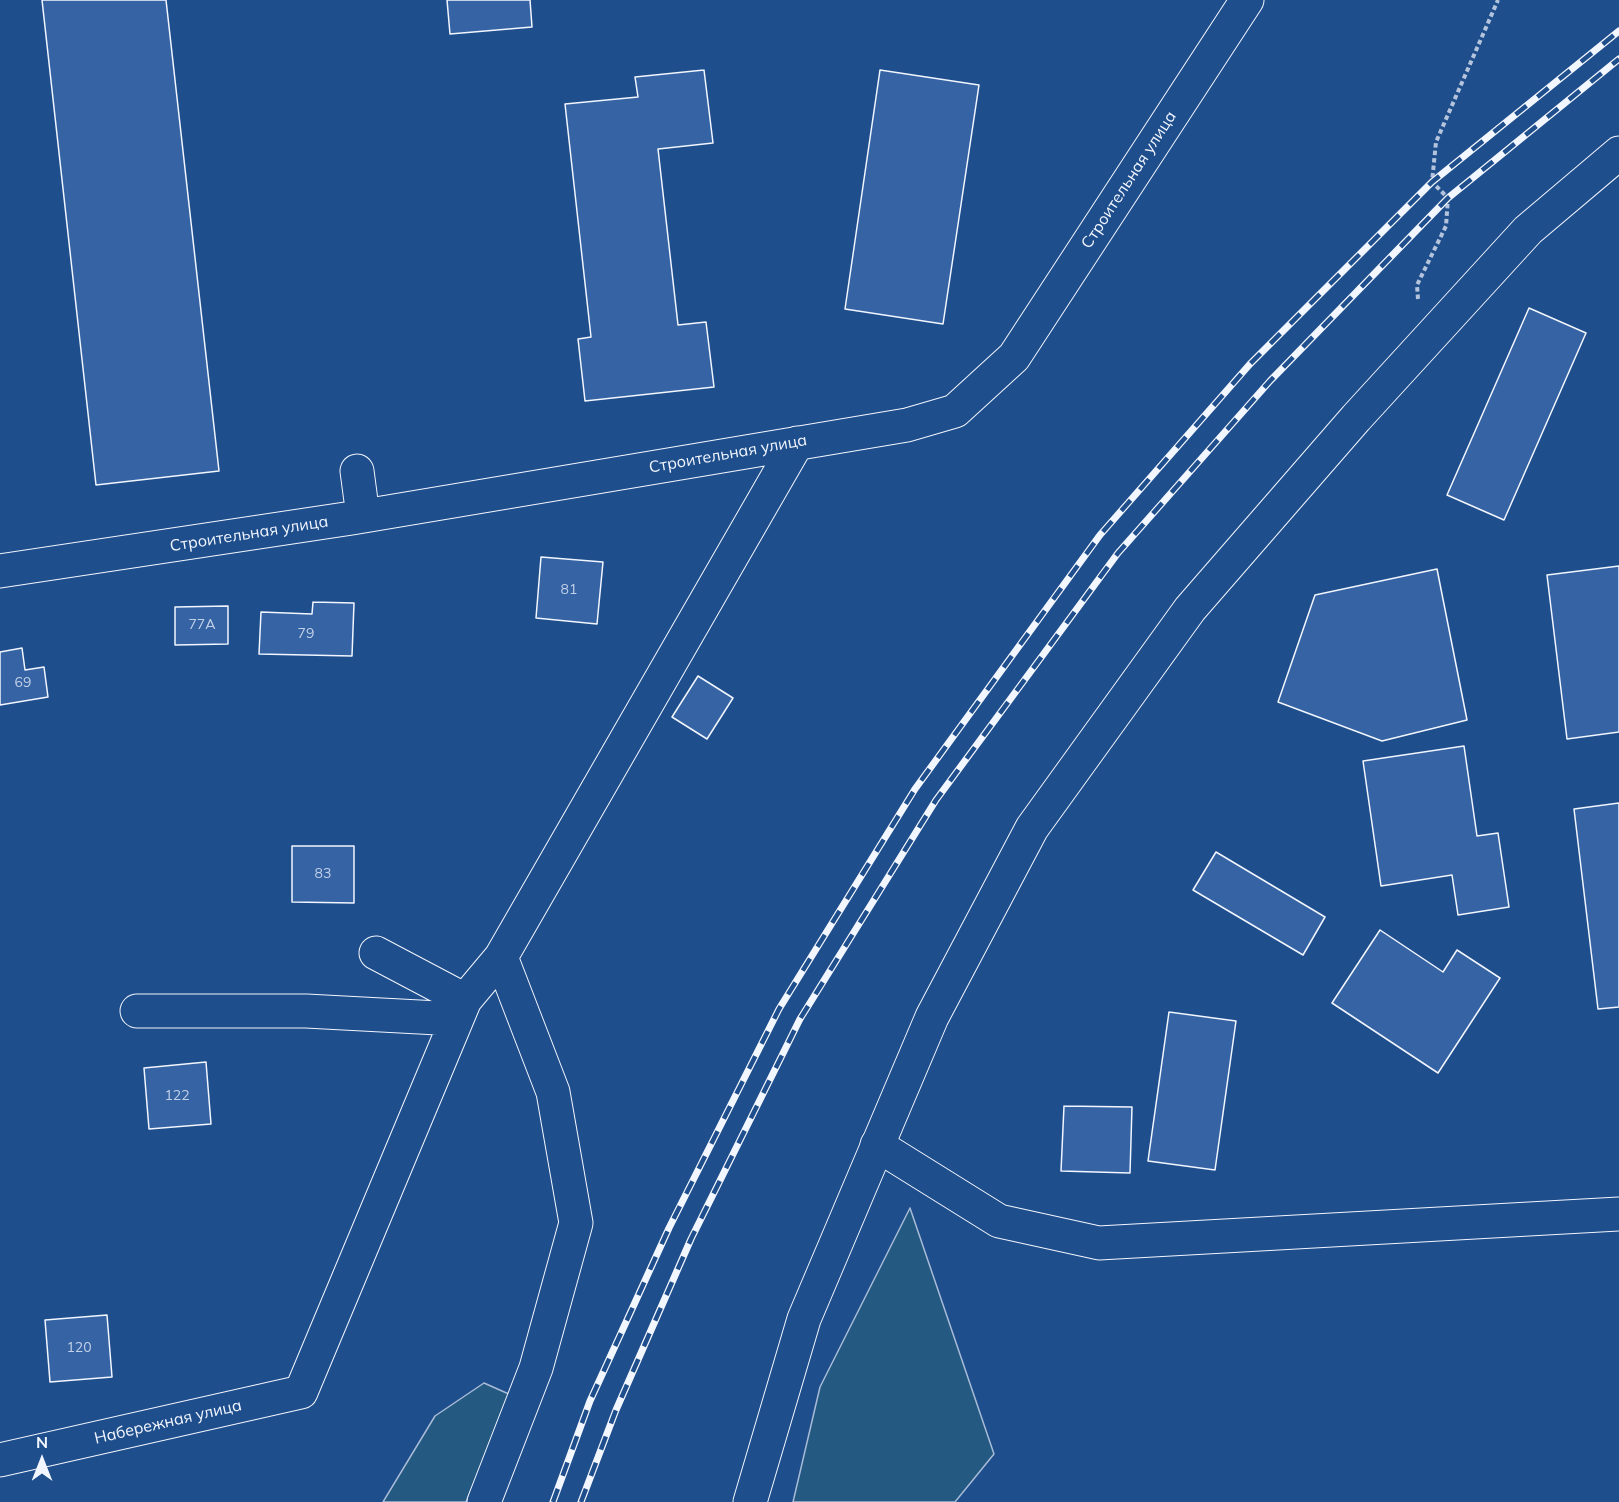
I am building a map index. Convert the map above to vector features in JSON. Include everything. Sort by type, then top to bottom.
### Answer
[{"type":"street","name":"Строительная улица","points":[[0,571],[363,516],[907,425],[955,411],[1014,357],[1247,0]]},
{"type":"street","points":[[750,1502],[804,1320],[877,1145],[932,1017],[1032,828],[1190,609],[1420,347],[1528,230],[1619,153]]},
{"type":"street","points":[[461,1010],[501,957],[797,443]]},
{"type":"street","points":[[357,471],[363,516]]},
{"type":"street","points":[[376,953],[461,1010]]},
{"type":"street","points":[[484,1502],[536,1368],[576,1223],[553,1092],[501,957]]},
{"type":"street","points":[[137,1011],[461,1010]]},
{"type":"street","name":"Набережная улица","points":[[0,1460],[301,1392],[461,1010]]},
{"type":"street","points":[[877,1145],[999,1221],[1099,1243],[1619,1215]]},
{"type":"path","points":[[1420,347],[1417,285],[1446,226],[1448,198],[1432,182],[1436,142],[1498,0]]},
{"type":"shaded area","points":[[910,1208],[994,1454],[955,1502],[793,1502],[820,1387]]},
{"type":"shaded area","points":[[484,1383],[511,1395],[466,1502],[383,1502],[435,1416]]},
{"type":"building","points":[[42,0],[166,0],[219,471],[96,485]]},
{"type":"building","points":[[447,0],[530,0],[532,27],[450,34]]},
{"type":"building","points":[[704,70],[713,143],[658,149],[678,325],[706,322],[714,387],[585,401],[578,339],[591,337],[565,104],[638,97],[635,77]]},
{"type":"building","points":[[880,70],[979,85],[943,324],[845,309]]},
{"type":"building","points":[[1529,308],[1586,333],[1504,520],[1447,495]]},
{"type":"building","points":[[541,557],[603,562],[597,624],[536,618]]},
{"type":"building","points":[[1619,566],[1619,732],[1567,739],[1547,575]]},
{"type":"building","points":[[1437,569],[1467,720],[1382,741],[1278,702],[1315,595]]},
{"type":"building","points":[[313,602],[354,603],[352,656],[259,654],[261,612],[312,614]]},
{"type":"building","points":[[228,606],[228,644],[175,645],[175,607]]},
{"type":"building","points":[[22,648],[25,670],[44,667],[48,697],[0,705],[0,652]]},
{"type":"building","points":[[698,676],[733,698],[707,739],[672,717]]},
{"type":"building","points":[[1464,746],[1477,836],[1498,833],[1509,907],[1458,915],[1452,875],[1381,886],[1363,761]]},
{"type":"building","points":[[1619,803],[1619,1007],[1598,1009],[1574,809]]},
{"type":"building","points":[[292,846],[354,846],[354,903],[292,902]]},
{"type":"building","points":[[1216,852],[1325,917],[1303,955],[1193,890]]},
{"type":"building","points":[[1380,930],[1443,972],[1457,950],[1500,978],[1438,1073],[1332,1003]]},
{"type":"building","points":[[1169,1012],[1236,1021],[1215,1170],[1148,1161]]},
{"type":"building","points":[[206,1062],[211,1124],[149,1129],[144,1068]]},
{"type":"building","points":[[1064,1106],[1132,1107],[1130,1173],[1061,1171]]},
{"type":"building","points":[[107,1315],[112,1377],[50,1382],[45,1320]]},
{"type":"railway","points":[[553,1502],[590,1401],[669,1228],[779,1009],[915,789],[1100,535],[1250,364],[1432,182],[1619,31]]},
{"type":"railway","points":[[581,1502],[616,1410],[691,1239],[800,1019],[936,800],[1118,553],[1270,381],[1448,198],[1619,59]]}]
